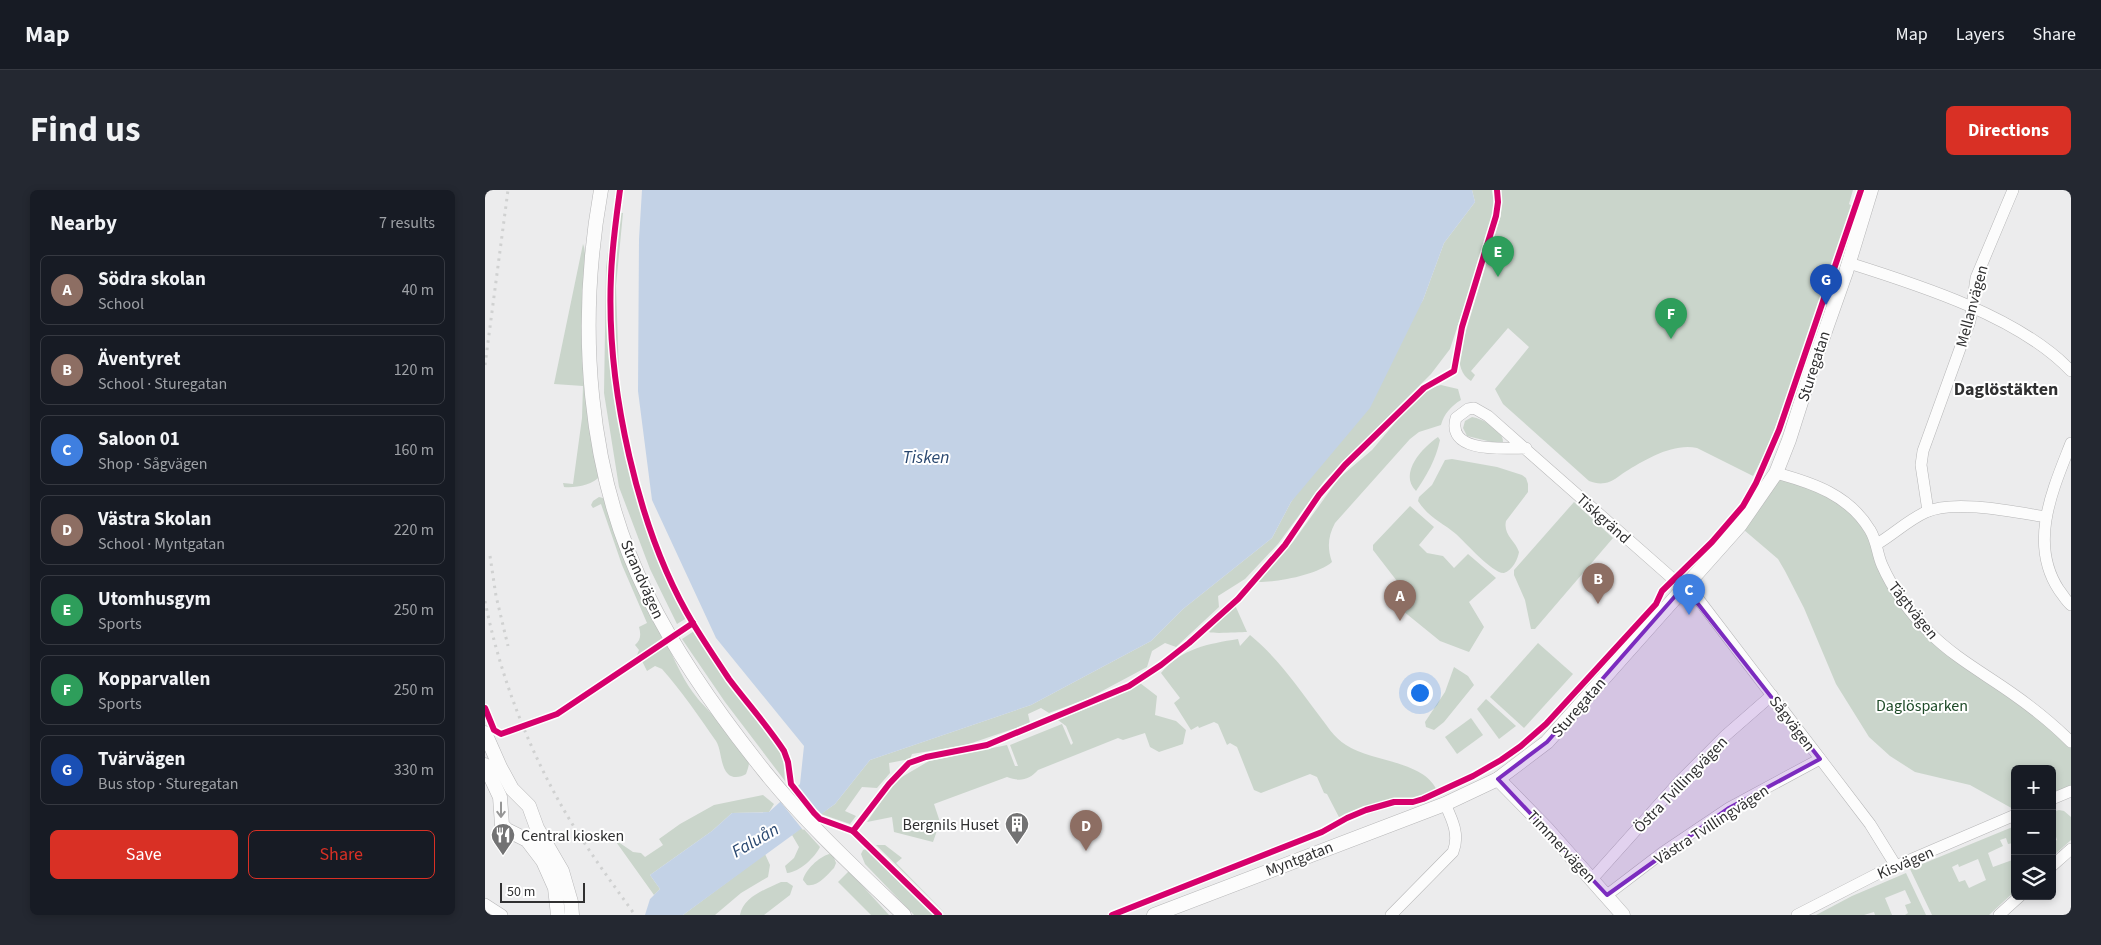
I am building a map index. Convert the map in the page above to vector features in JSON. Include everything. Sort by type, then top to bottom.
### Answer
[{"type":"street","name":"Strandvägen","points":[[601,190],[595,234],[588,320],[589,352],[598,434],[614,506],[624,538],[647,594],[675,646],[711,700],[766,773],[813,825],[904,915]]},
{"type":"street","name":"Sturegatan","points":[[1445,804],[1498,779],[1547,742],[1740,526],[1776,473],[1789,440],[1849,263],[1871,190]]},
{"type":"street","name":"Mellanvägen","points":[[1928,511],[1921,471],[1922,457],[1970,321],[1976,278],[2013,190]]},
{"type":"street","points":[[1849,263],[1911,284],[1971,308],[2026,336],[2060,360],[2071,371]]},
{"type":"street","name":"Tiskgränd","points":[[1526,448],[1481,447],[1461,440],[1455,431],[1456,418],[1468,409],[1481,411],[1526,448],[1673,579],[1685,586]]},
{"type":"street","points":[[2071,443],[2052,491],[2046,517],[2045,544],[2049,569],[2054,582],[2071,605]]},
{"type":"street","name":"Tägtvägen","points":[[1776,473],[1805,481],[1844,500],[1870,528],[1877,544],[1882,564],[1893,586],[1930,633],[1967,664],[2040,714],[2071,742]]},
{"type":"street","points":[[1877,544],[1928,511],[1941,508],[1968,507],[2046,517]]},
{"type":"street","name":"Sågvägen","points":[[1685,586],[1696,596],[1870,824],[1896,866]]},
{"type":"street","name":"Östra Tvillingvägen","points":[[1593,878],[1679,782],[1725,736],[1772,695]]},
{"type":"street","points":[[485,733],[512,789],[529,806],[537,828],[562,872],[571,902],[572,915]]},
{"type":"street","name":"Västra Tvillingvägen","points":[[1607,895],[1662,853],[1729,808],[1820,759]]},
{"type":"street","points":[[485,765],[500,797],[501,821],[511,832],[527,840],[543,861],[555,888],[558,915]]},
{"type":"street","name":"Timmervägen","points":[[1498,779],[1530,810],[1593,878],[1623,915]]},
{"type":"street","points":[[1391,915],[1453,852],[1455,829],[1445,804]]},
{"type":"street","name":"Myntgatan","points":[[1154,915],[1445,804]]},
{"type":"street","points":[[511,832],[519,832],[527,828],[531,822],[532,814]]},
{"type":"street","name":"Kisvägen","points":[[1797,915],[1840,891],[2011,817]]},
{"type":"street","points":[[2056,862],[2071,849]]},
{"type":"street","points":[[1999,915],[2016,900]]},
{"type":"street","points":[[485,904],[502,915]]},
{"type":"highlighted area","points":[[1684,586],[1820,759],[1729,808],[1607,895],[1498,779],[1547,742]]},
{"type":"green space","points":[[1472,190],[1492,190],[1494,205],[1487,237],[1450,349],[1431,374],[1325,480],[1278,544],[1245,579],[1218,596],[1219,607],[1176,647],[1165,643],[1152,651],[1147,667],[1089,698],[1049,713],[1041,708],[1028,714],[1030,723],[966,745],[912,754],[910,759],[889,763],[890,773],[877,788],[862,787],[845,811],[856,816],[850,824],[821,814],[835,804],[870,760],[1031,705],[1151,641],[1183,609],[1272,538],[1291,502],[1423,300],[1444,243],[1475,202]]},
{"type":"green space","points":[[1501,190],[1853,190],[1849,204],[1852,206],[1785,401],[1767,449],[1753,476],[1697,448],[1688,447],[1669,450],[1659,454],[1641,462],[1608,482],[1589,481],[1503,404],[1495,389],[1529,347],[1508,328],[1471,371],[1475,375],[1471,381],[1465,376],[1460,365],[1459,354],[1501,215]]},
{"type":"green space","points":[[613,212],[623,213],[616,286],[619,375],[635,475],[649,526],[690,616],[677,624],[650,569],[619,487],[604,393],[606,268]]},
{"type":"green space","points":[[583,244],[585,262],[582,319],[584,364],[600,476],[593,482],[584,485],[564,487],[563,483],[573,484],[582,418],[583,386],[554,384]]},
{"type":"green space","points":[[1441,385],[1458,389],[1461,400],[1448,411],[1441,425],[1419,432],[1410,439],[1335,523],[1329,542],[1332,562],[1316,571],[1295,577],[1255,582],[1293,542],[1339,478],[1372,450],[1411,404],[1430,388]]},
{"type":"green space","points":[[1472,417],[1487,422],[1496,429],[1500,433],[1503,442],[1500,444],[1467,436],[1463,428],[1465,421]]},
{"type":"green space","points":[[1438,437],[1440,440],[1434,460],[1416,491],[1411,484],[1411,469],[1420,454]]},
{"type":"green space","points":[[1452,459],[1497,467],[1526,478],[1528,492],[1506,521],[1506,530],[1519,552],[1514,564],[1507,572],[1499,572],[1486,563],[1456,534],[1426,511],[1418,501],[1419,497],[1432,485],[1445,460]]},
{"type":"green space","name":"Daglösparken","points":[[1778,476],[1846,502],[1865,527],[1921,625],[2016,698],[2071,747],[2071,788],[2056,795],[2056,765],[2011,765],[2011,808],[1970,785],[1915,772],[1890,756],[1869,737],[1836,684],[1804,608],[1778,559],[1744,530]]},
{"type":"green space","points":[[599,497],[603,498],[607,504],[664,638],[636,658],[639,650],[635,645],[640,637],[639,627],[647,623],[622,565],[601,504],[593,508],[591,505]]},
{"type":"green space","points":[[1574,502],[1613,538],[1535,629],[1531,629],[1525,600],[1514,575],[1514,570]]},
{"type":"green space","points":[[1410,506],[1434,527],[1419,545],[1427,553],[1443,556],[1454,568],[1468,554],[1496,578],[1469,602],[1484,627],[1469,652],[1440,641],[1392,602],[1400,585],[1373,550],[1373,545]]},
{"type":"green space","points":[[1235,605],[1247,632],[1209,632]]},
{"type":"green space","points":[[694,631],[728,682],[783,756],[785,781],[725,702],[682,639]]},
{"type":"green space","points":[[1250,635],[1278,662],[1338,739],[1357,751],[1411,768],[1432,782],[1438,793],[1414,802],[1391,803],[1354,813],[1341,821],[1327,794],[1324,793],[1317,777],[1310,774],[1261,793],[1254,790],[1237,747],[1230,743],[1227,745],[1218,724],[1214,722],[1191,730],[1174,703],[1180,698],[1161,673],[1178,658],[1196,648],[1238,639],[1240,646]]},
{"type":"green space","points":[[1538,643],[1573,674],[1524,728],[1490,697]]},
{"type":"green space","points":[[667,644],[693,693],[734,739],[746,756],[749,763],[746,774],[732,777],[725,771],[716,741],[676,686],[662,669],[655,666],[647,671],[642,661]]},
{"type":"green space","points":[[1454,667],[1468,676],[1474,685],[1444,722],[1434,730],[1426,727],[1425,722],[1445,692]]},
{"type":"green space","points":[[1140,683],[1157,696],[1155,715],[1176,721],[1186,730],[1183,744],[1159,752],[1150,747],[1145,733],[1123,740],[1118,738],[1038,770],[1028,778],[1020,780],[1007,777],[934,804],[940,822],[933,842],[894,832],[892,817],[867,822],[895,781],[929,761],[1007,745],[1015,766],[1018,766],[1010,745],[1062,724],[1071,745],[1073,743],[1066,726],[1058,720],[1115,697]]},
{"type":"green space","points":[[1486,699],[1516,726],[1499,739],[1477,709]]},
{"type":"green space","points":[[1471,718],[1483,735],[1457,754],[1445,737]]},
{"type":"green space","points":[[763,795],[774,804],[769,812],[732,813],[712,831],[650,875],[660,889],[654,895],[614,839],[633,852],[641,853],[645,857],[663,845],[659,839],[680,824],[714,805]]},
{"type":"green space","points":[[2056,811],[2064,811],[2071,817],[2071,840],[2056,853],[2057,840]]},
{"type":"green space","points":[[802,827],[820,847],[807,863],[797,870],[787,873],[785,866],[794,858],[799,847],[792,835]]},
{"type":"green space","points":[[2011,828],[2011,843],[2008,844],[2006,838],[2000,840],[2003,846],[1988,853],[1993,867],[2011,860],[2011,895],[1989,915],[1932,915],[1910,869]],"holes":[[[1978,859],[1986,880],[1969,888],[1965,880],[1959,882],[1952,867],[1958,864],[1959,867]]]},
{"type":"green space","points":[[876,845],[885,845],[902,858],[896,863],[947,915]]},
{"type":"green space","points":[[866,849],[936,915],[914,915],[865,864],[861,854]]},
{"type":"green space","points":[[765,854],[770,865],[768,877],[741,893],[715,915],[683,915]]},
{"type":"green space","points":[[829,854],[833,855],[836,863],[834,868],[819,882],[807,885],[803,880],[809,868]]},
{"type":"green space","points":[[849,871],[889,915],[871,915],[838,882]]},
{"type":"green space","points":[[1906,873],[1926,915],[1905,915],[1908,913],[1905,905],[1911,903],[1905,890],[1885,898],[1892,915],[1875,915],[1874,912],[1864,915],[1816,915],[1852,896]]},
{"type":"green space","points":[[781,882],[787,882],[793,886],[790,895],[764,915],[740,915],[750,898]]},
{"type":"water","name":"Tisken","points":[[642,190],[1472,190],[1475,202],[1444,243],[1423,300],[1370,408],[1291,502],[1272,538],[1183,609],[1151,641],[1031,705],[870,760],[835,804],[683,915],[645,915],[650,899],[660,889],[650,875],[712,831],[732,813],[769,812],[800,784],[804,746],[716,638],[652,500],[638,391],[639,239]]},
{"type":"pier","points":[[795,786],[822,816],[803,830],[779,800]]},
{"type":"railway","points":[[485,365],[508,190]]},
{"type":"railway","points":[[490,556],[496,596],[508,646]]},
{"type":"railway","points":[[485,601],[504,676],[532,748],[564,810],[583,841],[635,915]]},
{"type":"cycle path","points":[[620,190],[611,276],[614,363],[620,410],[641,502],[656,546],[674,587],[694,625],[729,679],[784,751],[788,762],[791,784],[814,813],[820,819],[853,831],[939,915]]},
{"type":"cycle path","points":[[853,831],[889,784],[909,763],[926,757],[987,745],[1129,686],[1161,665],[1189,643],[1238,599],[1285,545],[1319,495],[1345,465],[1424,388],[1454,371],[1462,327],[1496,216],[1497,190]]},
{"type":"cycle path","points":[[1112,915],[1322,832],[1366,810],[1394,802],[1413,802],[1423,799],[1473,776],[1501,760],[1521,746],[1546,724],[1656,604],[1662,591],[1712,542],[1743,506],[1756,483],[1779,430],[1861,190]]},
{"type":"cycle path","points":[[485,708],[494,730],[501,734],[557,714],[693,623]]},
{"type":"place","name":"Utomhusgym","points":[[1498,277]]},
{"type":"place","name":"Tvärvägen","points":[[1826,305]]},
{"type":"place","name":"Kopparvallen","points":[[1671,339]]},
{"type":"place","name":"Äventyret","points":[[1598,604]]},
{"type":"place","name":"Saloon 01","points":[[1689,615]]},
{"type":"place","name":"Södra skolan","points":[[1400,621]]},
{"type":"place","name":"Bergnils Huset","points":[[1017,845]]},
{"type":"place","name":"Västra Skolan","points":[[1086,851]]},
{"type":"place","name":"Central kiosken","points":[[503,856]]},
{"type":"district","name":"Daglöstäkten","points":[[2006,389]]},
{"type":"water label","name":"Faluån","points":[[755,840]]}]
